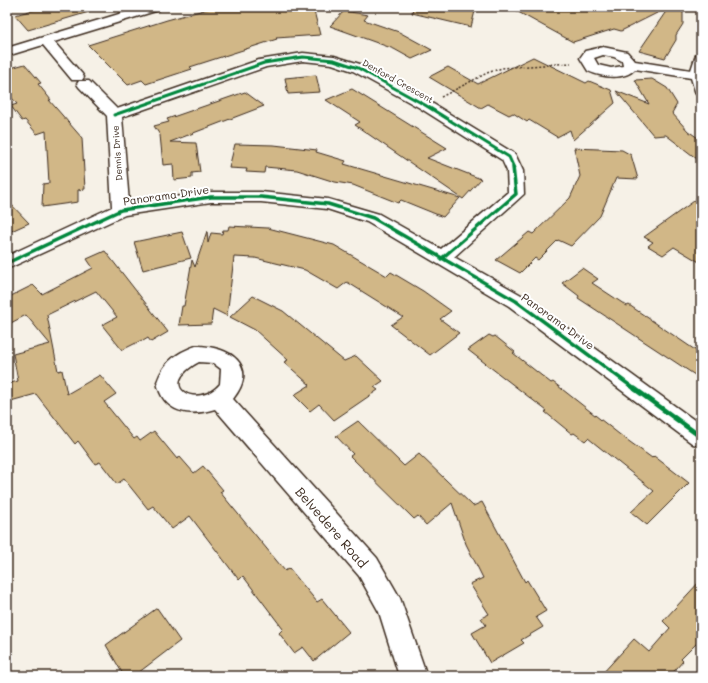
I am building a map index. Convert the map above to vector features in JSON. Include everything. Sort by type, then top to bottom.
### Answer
[{"type":"street","points":[[7,52],[155,7]]},
{"type":"street","name":"Dennis Drive","points":[[45,40],[114,115],[121,210]]},
{"type":"street","points":[[630,64],[625,70],[611,72],[596,69],[588,62],[587,58],[590,54],[602,51],[611,51],[625,56],[630,64],[697,75]]},
{"type":"street","name":"Denford Crescent","points":[[114,115],[264,63],[304,57],[334,60],[358,68],[425,105],[509,157],[515,171],[516,194],[441,259]]},
{"type":"street","points":[[701,58],[697,75],[701,91]]},
{"type":"street","name":"Panorama Drive","points":[[7,263],[121,210],[211,197],[261,197],[328,204],[372,218],[516,301],[701,437]]},
{"type":"street","name":"Belvedere Road","points":[[219,398],[368,567],[391,607],[413,676]]},
{"type":"path","points":[[425,105],[487,73],[502,68],[588,62]]},
{"type":"building","points":[[44,7],[89,7],[89,12],[28,30],[15,15]]},
{"type":"building","points":[[215,7],[313,7],[320,35],[276,38],[277,39],[190,67],[192,69],[146,84],[142,80],[128,85],[88,45],[167,20]]},
{"type":"building","points":[[413,7],[476,7],[471,27],[412,13]]},
{"type":"building","points":[[509,7],[669,7],[621,31],[614,29],[573,42]]},
{"type":"building","points":[[669,7],[683,7],[683,24],[676,35],[676,40],[665,58],[639,51]]},
{"type":"building","points":[[344,11],[368,15],[364,20],[399,32],[432,50],[412,59],[394,49],[330,26]]},
{"type":"building","points":[[533,57],[586,83],[589,81],[611,90],[615,103],[573,140],[570,130],[557,137],[529,120],[527,122],[513,113],[509,115],[488,104],[481,108],[429,77],[448,67],[478,84]]},
{"type":"building","points":[[25,64],[41,83],[38,84],[51,100],[49,100],[82,138],[85,189],[78,190],[78,202],[42,207],[43,184],[49,183],[46,131],[37,134],[25,120],[22,121],[11,106],[17,104],[7,92],[7,69]]},
{"type":"building","points":[[316,75],[320,92],[288,94],[285,78]]},
{"type":"building","points":[[652,79],[667,88],[677,104],[672,113],[688,131],[701,140],[701,162],[666,135],[654,136],[616,91],[649,104],[635,80]]},
{"type":"building","points":[[352,89],[447,148],[427,158],[481,179],[463,199],[355,125],[360,122],[326,100]]},
{"type":"building","points":[[245,92],[264,106],[170,142],[196,143],[200,172],[192,173],[192,178],[174,180],[173,164],[163,165],[160,135],[154,126],[169,122],[167,119]]},
{"type":"building","points":[[235,144],[274,145],[317,150],[316,152],[346,161],[344,164],[460,198],[443,217],[401,200],[398,203],[353,185],[335,182],[297,170],[265,167],[264,173],[246,172],[247,169],[229,168]]},
{"type":"building","points":[[574,148],[622,150],[631,155],[638,179],[616,178],[600,216],[571,246],[558,240],[538,260],[535,258],[520,273],[496,260],[529,232],[533,234],[570,198],[580,176]]},
{"type":"building","points":[[701,196],[701,263],[674,247],[663,255],[648,246],[653,242],[644,237]]},
{"type":"building","points":[[7,200],[29,223],[7,233]]},
{"type":"building","points":[[229,226],[268,228],[334,245],[387,276],[391,272],[423,291],[451,311],[440,319],[459,333],[430,355],[391,325],[403,317],[347,282],[338,289],[305,270],[255,258],[234,257],[227,316],[213,309],[211,324],[179,325],[192,260],[195,267],[207,231],[208,243],[211,233],[222,234],[223,230],[228,230]]},
{"type":"building","points":[[182,232],[191,258],[143,270],[134,242]]},
{"type":"building","points":[[105,251],[168,332],[151,342],[148,338],[122,350],[102,325],[117,317],[96,291],[47,315],[58,371],[62,370],[67,394],[100,375],[116,394],[104,402],[134,439],[137,437],[140,441],[154,431],[177,459],[180,457],[194,473],[203,466],[223,490],[220,492],[285,571],[289,568],[317,602],[322,599],[349,632],[314,661],[303,647],[294,653],[279,633],[283,629],[243,576],[239,580],[190,516],[172,529],[153,506],[148,509],[124,479],[117,484],[100,462],[95,464],[78,441],[75,444],[36,394],[7,402],[7,384],[18,381],[13,354],[50,344],[26,315],[7,325],[7,298],[33,285],[42,294],[93,268],[87,259]]},
{"type":"building","points":[[582,268],[598,279],[592,283],[627,306],[629,305],[701,354],[701,379],[578,298],[579,296],[562,283]]},
{"type":"building","points":[[253,296],[283,311],[344,361],[356,356],[383,381],[374,387],[378,390],[334,420],[319,404],[310,411],[294,395],[310,385],[284,362],[288,360],[255,330],[230,317]]},
{"type":"building","points":[[489,335],[493,337],[495,336],[515,352],[513,353],[551,383],[553,382],[619,434],[652,458],[654,456],[689,483],[647,525],[631,512],[654,491],[588,438],[585,441],[574,433],[572,434],[545,412],[547,411],[468,350]]},
{"type":"building","points":[[358,421],[404,466],[419,454],[473,506],[482,502],[525,582],[527,580],[546,611],[536,617],[543,627],[521,640],[524,643],[490,663],[472,633],[486,625],[481,618],[489,614],[470,584],[483,578],[466,544],[452,503],[426,525],[418,516],[414,519],[350,456],[353,454],[336,436]]},
{"type":"building","points":[[701,580],[701,639],[681,659],[683,661],[670,676],[600,676],[634,639],[649,652],[670,628],[663,621]]},
{"type":"building","points":[[157,608],[180,641],[134,676],[124,676],[106,645]]},
{"type":"cycle path","points":[[114,115],[264,63],[303,57],[334,60],[358,68],[425,105],[509,157],[515,171],[516,194],[441,259]]},
{"type":"cycle path","points":[[7,263],[121,210],[211,197],[261,197],[328,204],[373,218],[516,301],[701,437]]}]
